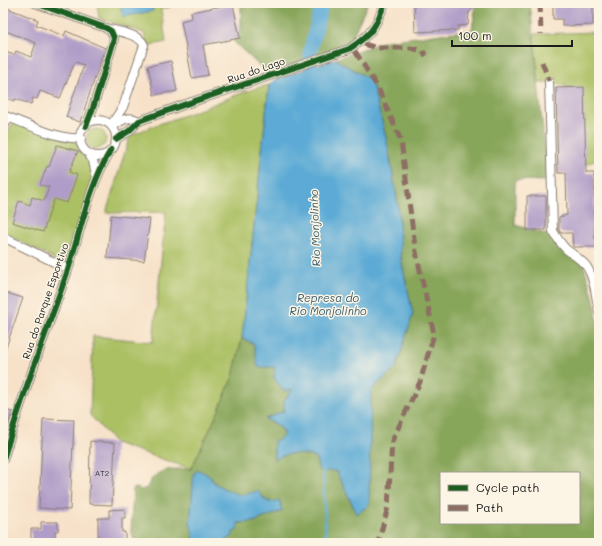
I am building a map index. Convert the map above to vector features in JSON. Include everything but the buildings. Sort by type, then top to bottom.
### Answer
[{"type":"street","points":[[35,3],[106,28],[132,35],[140,39],[144,45],[123,107],[112,126]]},
{"type":"street","name":"Rua do Lago","points":[[116,139],[129,131],[139,122],[186,104],[349,49],[366,37],[377,23],[386,3]]},
{"type":"street","points":[[86,126],[93,108],[114,38],[111,31],[106,28]]},
{"type":"street","points":[[549,81],[553,231],[563,246],[579,258],[596,283],[599,312]]},
{"type":"street","points":[[3,129],[6,116],[40,130],[74,139],[80,138]]},
{"type":"street","points":[[112,126],[122,120],[132,118],[139,122]]},
{"type":"street","points":[[87,152],[97,156],[111,150],[116,139],[112,126],[107,122],[98,120],[89,123],[83,129],[80,138],[84,148],[93,161],[97,178]]},
{"type":"street","name":"Rua do Parque Esportivo","points":[[3,460],[20,404],[68,269],[97,178],[111,150]]},
{"type":"street","points":[[3,237],[68,269]]},
{"type":"green space","points":[[97,3],[171,3],[171,7],[161,9],[166,42],[147,46],[144,33],[99,18]]},
{"type":"green space","points":[[241,3],[368,3],[349,44],[267,73],[233,41],[241,30]]},
{"type":"green space","points":[[476,3],[530,3],[548,181],[515,180],[515,225],[548,235],[557,245],[583,263],[594,299],[599,329],[599,543],[219,543],[232,532],[238,523],[253,522],[282,511],[280,501],[267,500],[258,491],[244,495],[235,494],[218,485],[209,475],[194,474],[190,522],[195,543],[135,543],[131,531],[133,489],[137,488],[141,490],[147,488],[154,476],[164,471],[170,469],[191,469],[233,376],[242,338],[254,344],[275,367],[274,378],[284,391],[294,389],[284,401],[284,411],[266,419],[278,425],[284,435],[279,440],[274,441],[274,460],[281,455],[301,453],[316,458],[336,471],[357,514],[370,423],[371,390],[396,368],[413,314],[401,259],[398,205],[387,141],[371,80],[335,59],[385,41],[472,30]]},
{"type":"green space","points":[[599,32],[599,158],[586,165],[572,88],[552,83],[539,83],[534,34]]},
{"type":"green space","points":[[269,85],[242,338],[233,376],[191,469],[115,443],[90,415],[93,336],[153,342],[166,212],[106,213],[130,136],[240,94]]},
{"type":"green space","points":[[13,122],[74,141],[84,146],[89,152],[96,175],[67,266],[3,232],[3,144]]},
{"type":"green space","points":[[92,129],[100,129],[106,135],[106,143],[100,149],[92,149],[86,143],[86,135]]},
{"type":"water","points":[[120,3],[152,3],[153,11],[123,17]]},
{"type":"water","name":"Represa do Rio Monjolinho","points":[[335,59],[371,80],[387,141],[398,205],[401,259],[413,314],[396,368],[371,390],[369,505],[357,514],[336,471],[319,471],[316,458],[305,455],[289,454],[274,460],[274,441],[279,440],[284,434],[278,425],[265,419],[284,411],[284,401],[293,389],[284,391],[274,378],[275,367],[258,367],[254,344],[242,338],[269,85],[274,80]]},
{"type":"water","points":[[198,470],[209,475],[213,482],[221,487],[239,495],[258,491],[264,499],[269,502],[280,501],[282,511],[253,522],[238,523],[238,530],[233,532],[233,536],[219,543],[195,543],[190,522],[194,473]]},
{"type":"waterway","name":"Rio Monjolinho","points":[[312,75],[310,52],[322,3]]},
{"type":"waterway","points":[[323,468],[326,543]]},
{"type":"marked path","points":[[540,3],[541,34]]},
{"type":"marked path","points":[[364,44],[377,48],[411,48],[423,51],[426,56]]},
{"type":"marked path","points":[[355,51],[378,88],[401,141],[415,247],[434,334],[420,382],[392,441],[388,507],[378,543]]},
{"type":"marked path","points":[[542,62],[549,81]]},
{"type":"cycle path","points":[[35,3],[106,28],[111,31],[114,38],[93,108],[86,126]]},
{"type":"cycle path","points":[[116,139],[129,131],[139,121],[349,49],[363,39],[372,30],[385,3]]},
{"type":"cycle path","points":[[3,460],[26,388],[68,270],[91,192],[111,150]]}]
